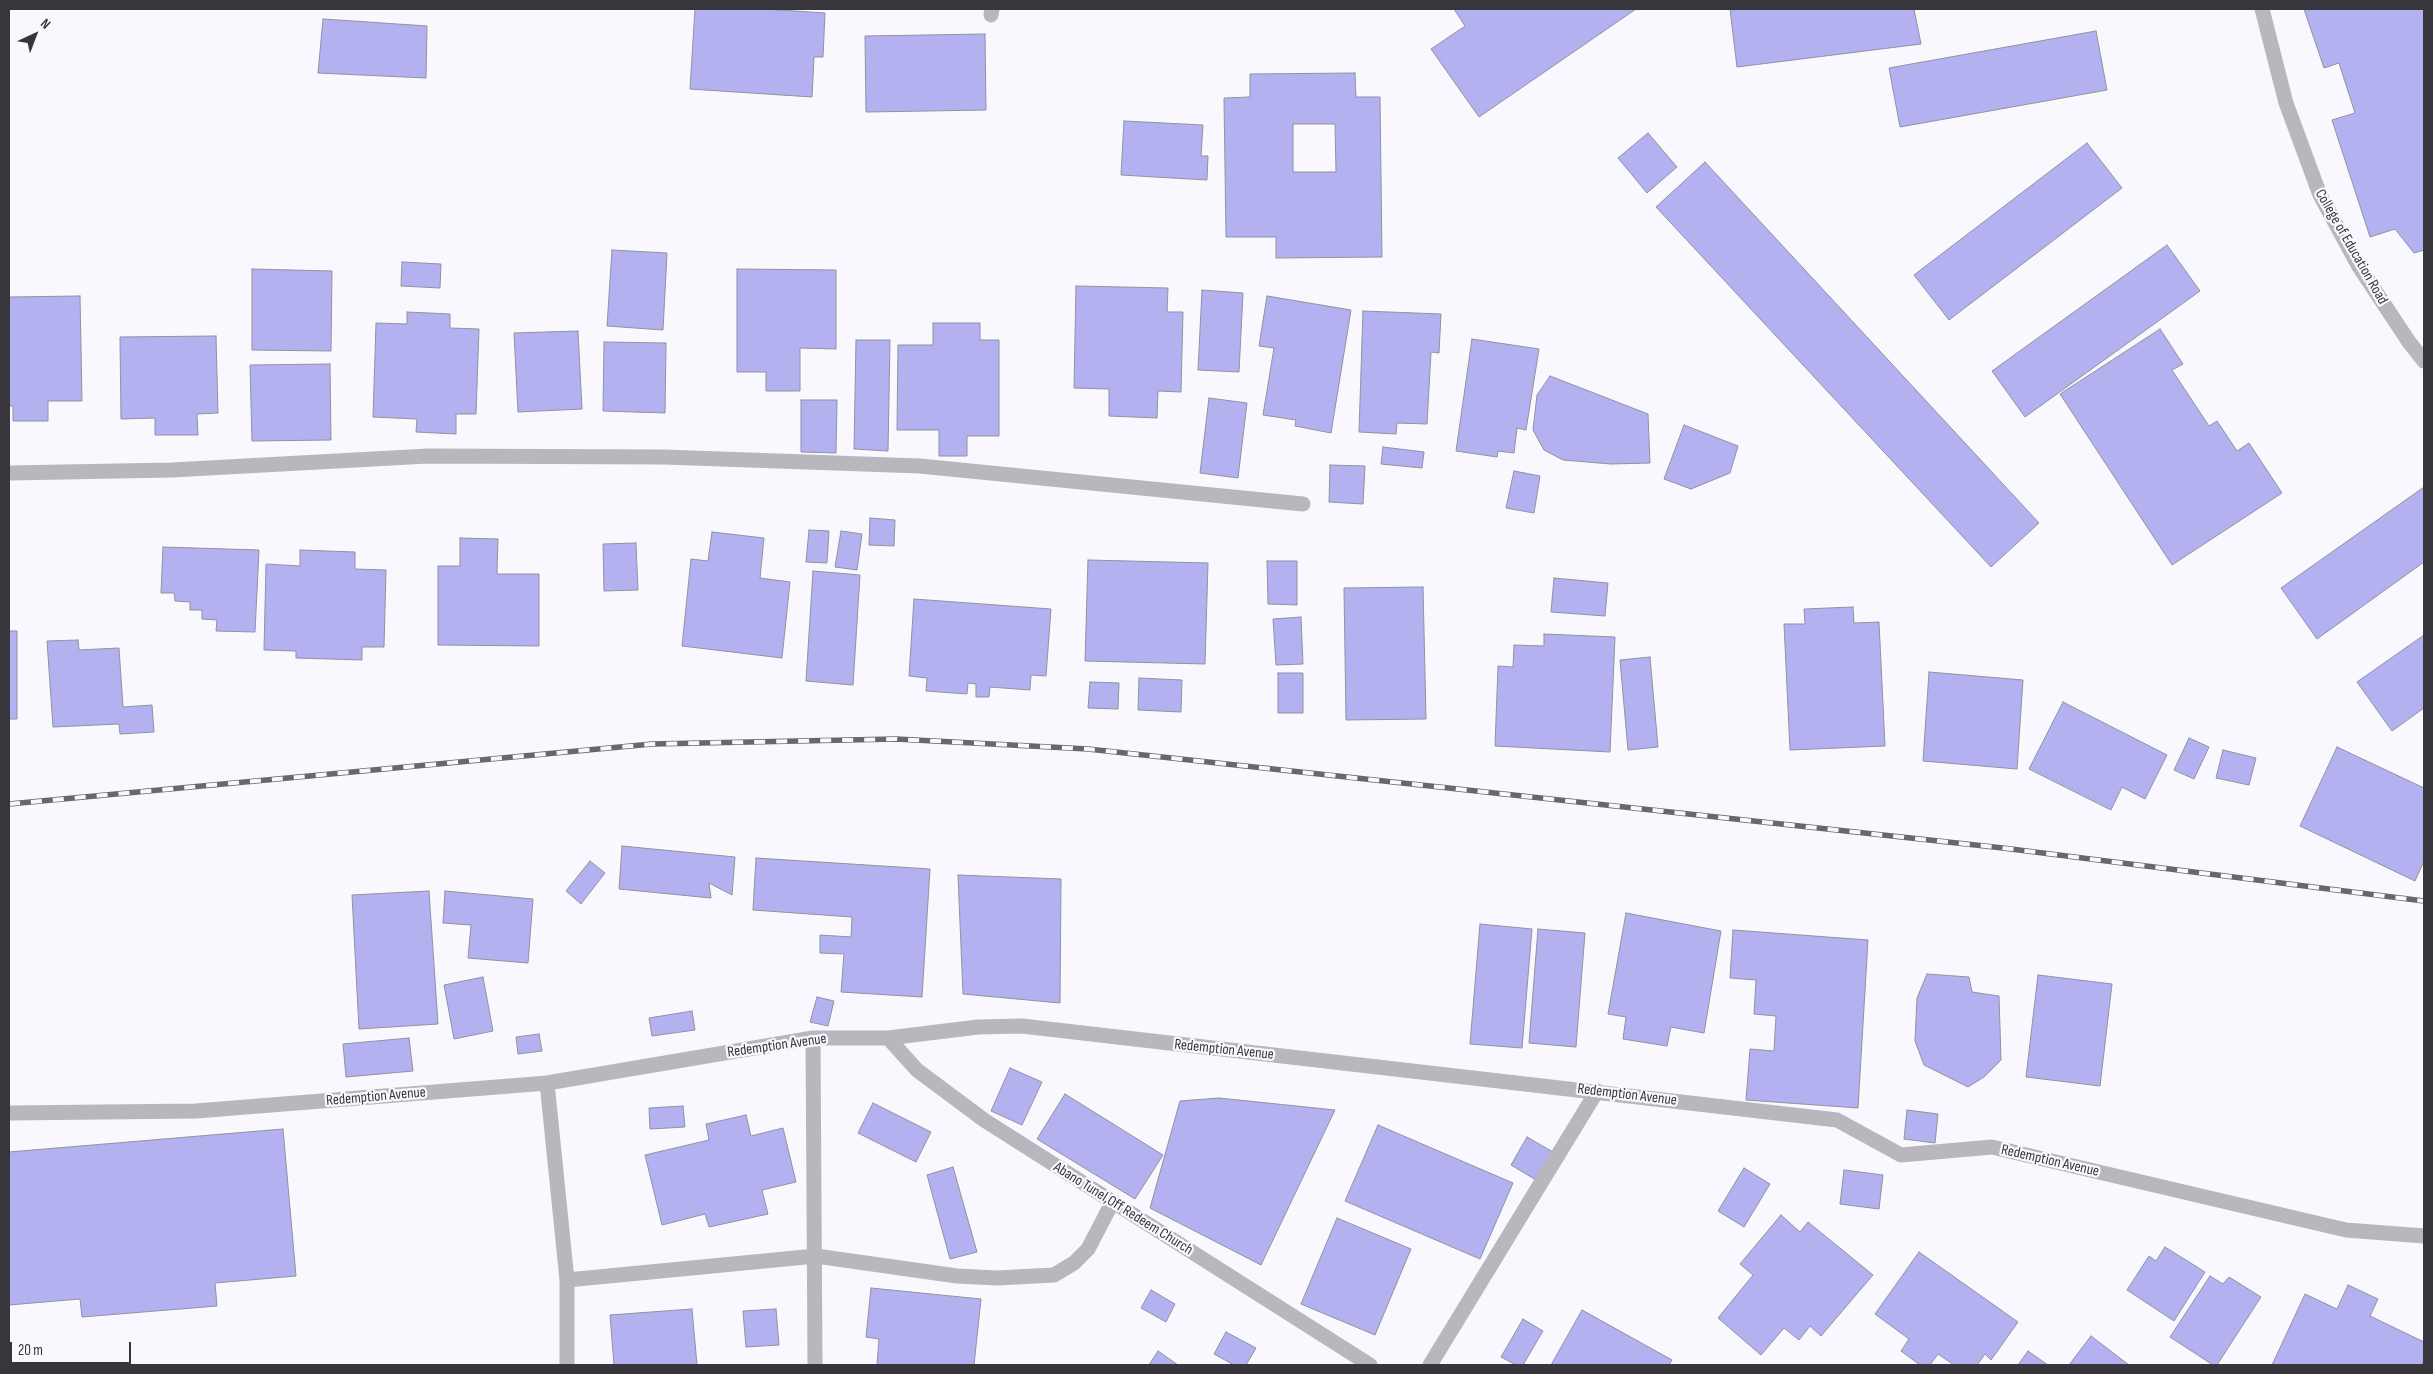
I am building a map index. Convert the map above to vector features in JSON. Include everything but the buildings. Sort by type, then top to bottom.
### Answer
[{"type":"street","name":"College of Education Road","points":[[2262,9],[2286,103],[2320,195],[2358,265],[2409,342],[2424,361]]},
{"type":"street","points":[[9,473],[172,470],[428,456],[664,457],[920,466],[1303,504]]},
{"type":"street","name":"Redemption Avenue","points":[[9,1113],[196,1111],[547,1083],[813,1038],[888,1038],[978,1027],[1022,1026],[1837,1120],[1901,1155],[1992,1147],[2346,1230],[2424,1236]]},
{"type":"street","points":[[813,1038],[816,1256],[815,1365]]},
{"type":"street","name":"Abano Tunel,Off Redeem Church","points":[[888,1038],[917,1070],[984,1120],[1370,1365]]},
{"type":"street","points":[[547,1083],[566,1280],[567,1365]]},
{"type":"street","points":[[1430,1365],[1597,1091]]},
{"type":"street","points":[[566,1280],[816,1256],[957,1276],[997,1278],[1054,1274],[1074,1264],[1088,1249],[1112,1202]]},
{"type":"railway","points":[[9,804],[652,744],[896,739],[1088,749],[2003,848],[2424,901]]}]
